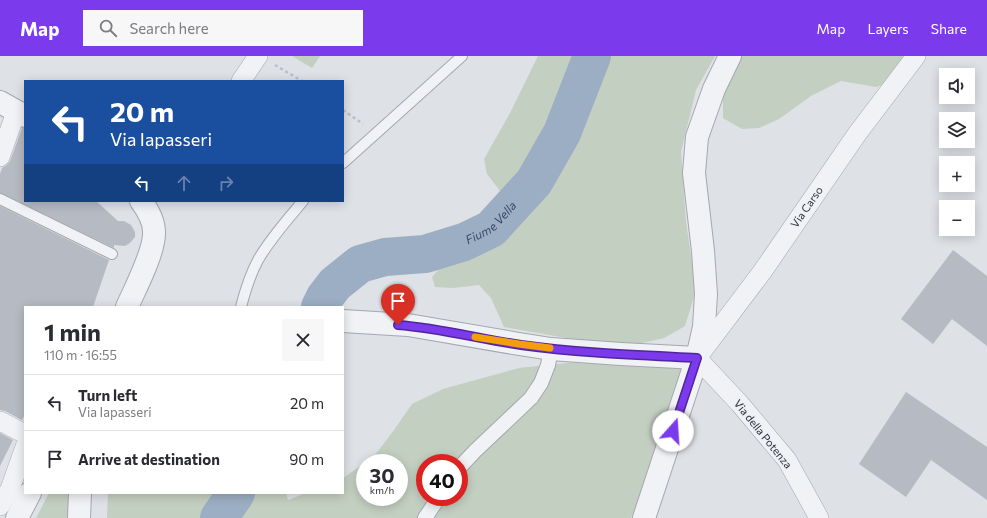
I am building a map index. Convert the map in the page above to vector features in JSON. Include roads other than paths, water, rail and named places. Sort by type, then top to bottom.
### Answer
[{"type":"street","points":[[644,518],[697,358],[704,327],[706,294],[703,251],[694,173],[697,137],[714,89],[730,56]]},
{"type":"street","name":"Via Carso","points":[[697,358],[762,272],[857,134],[916,56]]},
{"type":"street","points":[[242,80],[265,60]]},
{"type":"street","points":[[0,157],[14,110]]},
{"type":"street","points":[[127,306],[152,246],[154,232],[147,203]]},
{"type":"street","points":[[344,321],[434,329],[551,349],[697,358]]},
{"type":"street","points":[[468,458],[531,398],[541,383],[548,366],[551,349]]},
{"type":"street","name":"Via della Potenza","points":[[697,358],[740,404],[787,460],[819,518]]},
{"type":"street","points":[[0,422],[24,434]]},
{"type":"street","points":[[0,506],[10,488],[24,450]]},
{"type":"street","points":[[17,518],[29,494]]},
{"type":"street","points":[[79,518],[80,494]]},
{"type":"street","points":[[425,518],[433,506]]},
{"type":"lane","points":[[344,162],[462,56]]},
{"type":"lane","points":[[0,199],[112,254]]},
{"type":"lane","points":[[241,306],[248,282],[258,261],[276,233],[302,202]]},
{"type":"waterway","name":"Fiume Vella","points":[[320,306],[335,284],[360,264],[385,257],[425,254],[464,242],[491,229],[534,182],[562,133],[592,56]]},
{"type":"waterway","name":"Fiume Vella","points":[[219,518],[235,494]]}]
